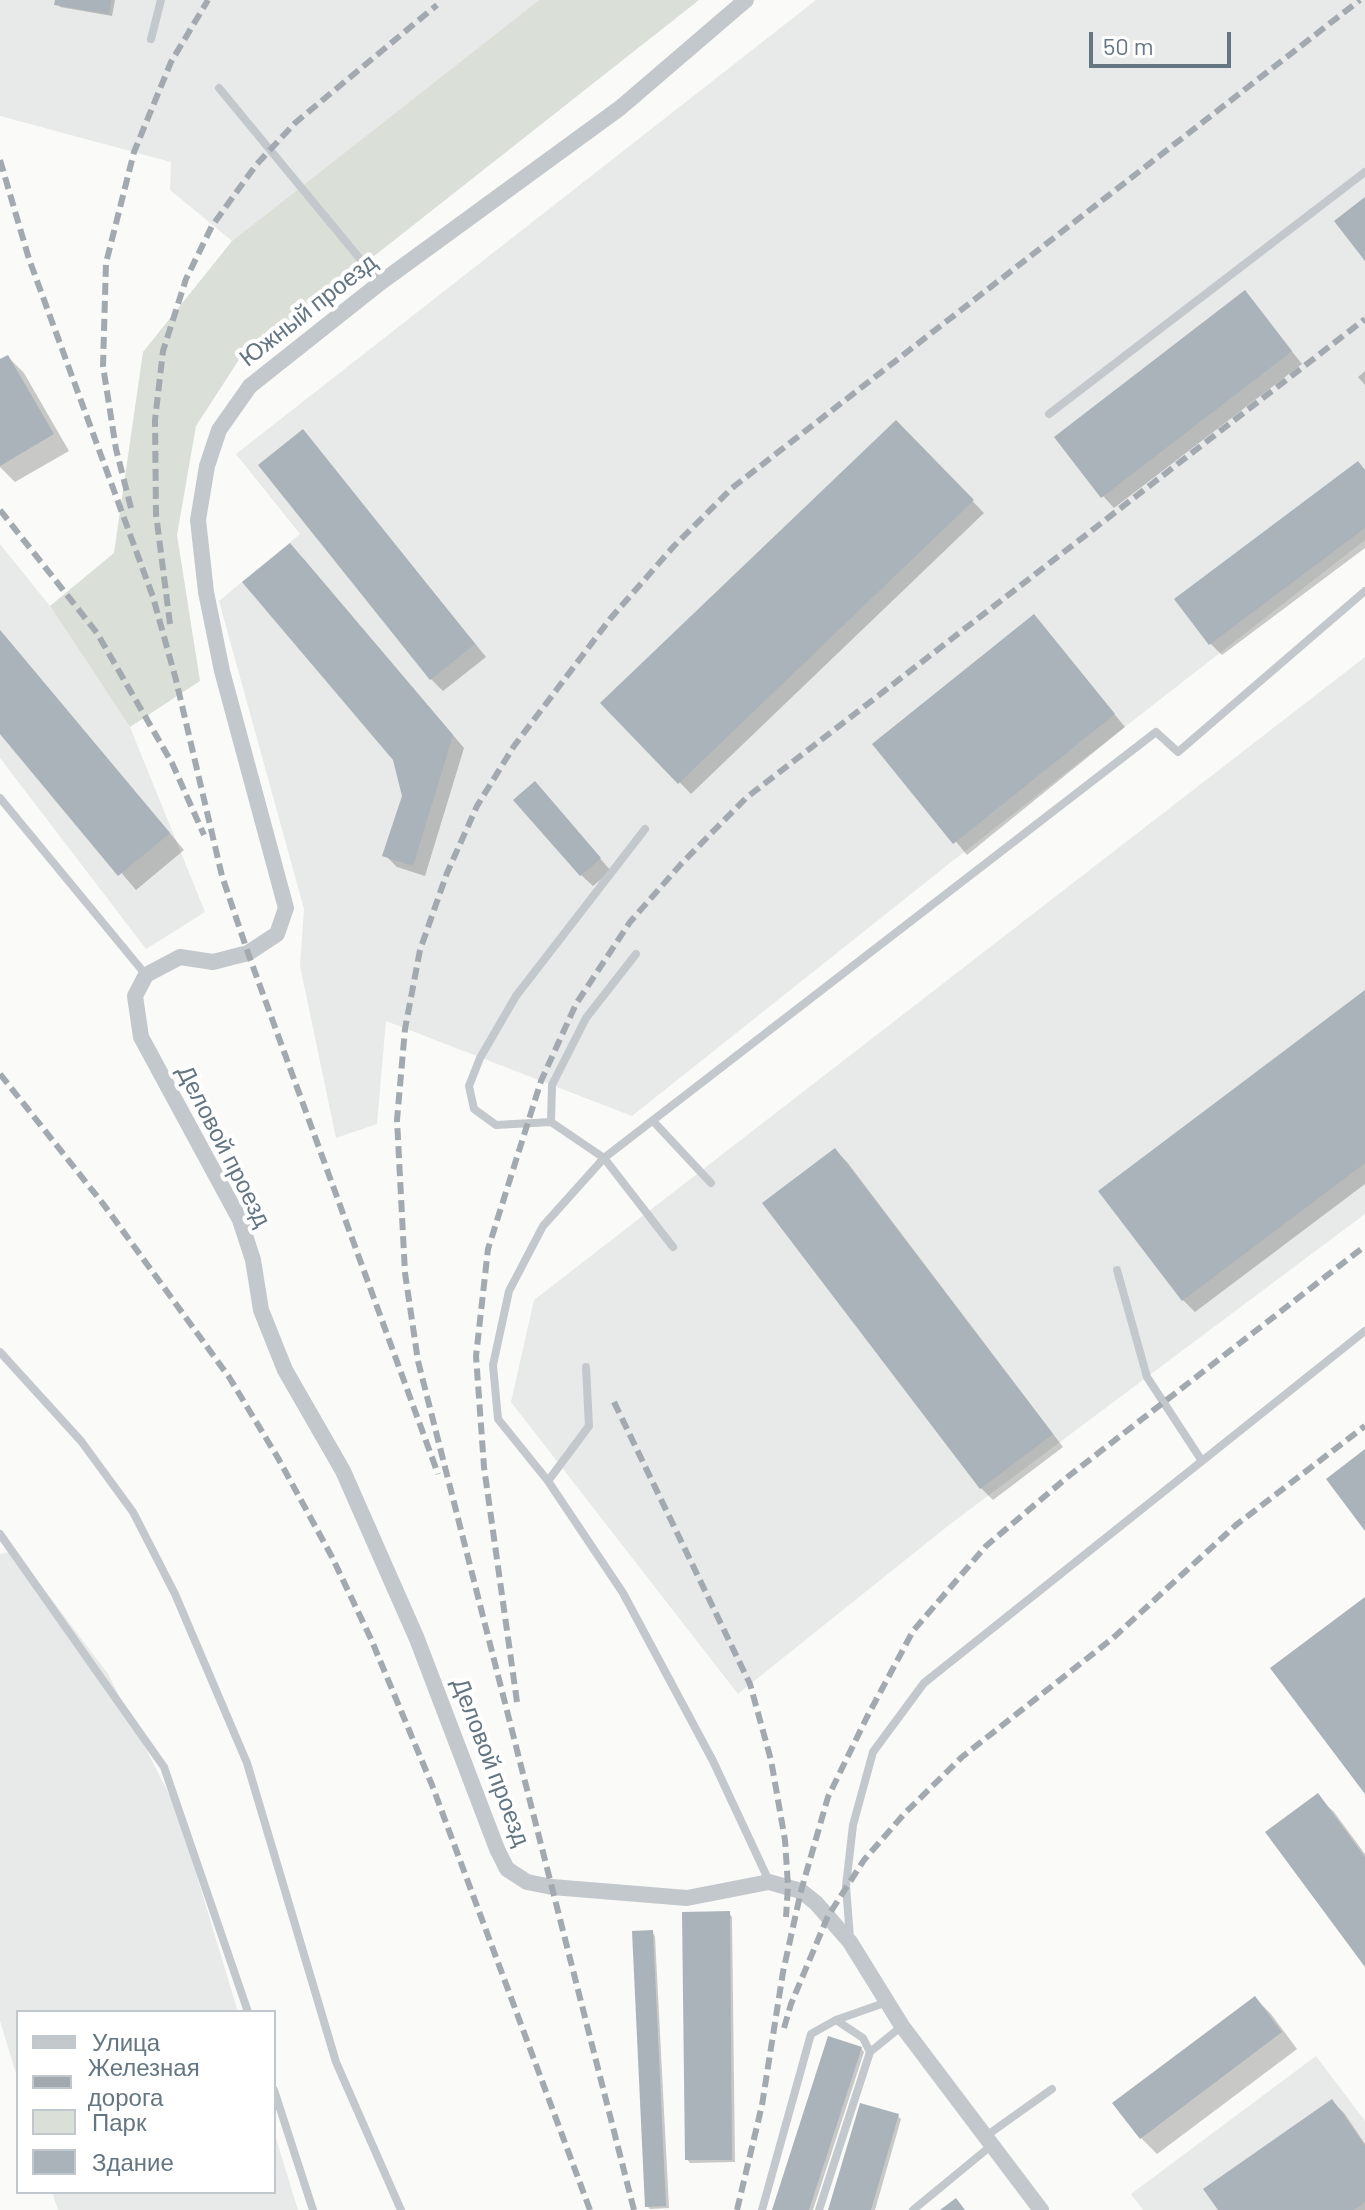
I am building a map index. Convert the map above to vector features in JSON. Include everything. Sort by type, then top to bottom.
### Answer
[{"type":"street","name":"Южный проезд","points":[[146,975],[180,957],[213,962],[248,953],[277,934],[286,908],[222,671],[206,592],[198,520],[207,466],[219,430],[250,386],[380,283],[620,108],[746,0]]},
{"type":"street","name":"Деловой проезд","points":[[146,975],[135,996],[141,1037],[240,1220],[253,1260],[261,1310],[280,1358],[343,1471],[417,1639],[507,1869],[527,1882],[552,1887],[687,1898],[769,1882]]},
{"type":"street","points":[[769,1882],[801,1891],[816,1903],[850,1942],[902,2026],[1041,2210]]},
{"type":"lane","points":[[151,39],[161,0]]},
{"type":"lane","points":[[219,88],[380,283]]},
{"type":"lane","points":[[1049,414],[1365,172]]},
{"type":"lane","points":[[769,1882],[713,1761],[623,1593],[548,1481],[498,1419],[493,1365],[509,1291],[543,1226],[604,1158],[1156,732],[1178,752],[1365,591]]},
{"type":"lane","points":[[0,798],[146,975]]},
{"type":"lane","points":[[645,829],[516,996],[480,1058],[469,1086],[474,1109],[496,1125],[551,1122],[604,1158],[673,1247]]},
{"type":"lane","points":[[551,1122],[552,1085],[586,1018],[636,954]]},
{"type":"lane","points":[[653,1121],[711,1183]]},
{"type":"lane","points":[[1117,1270],[1147,1377],[1202,1461]]},
{"type":"lane","points":[[850,1942],[846,1886],[853,1825],[873,1752],[924,1683],[1365,1331]]},
{"type":"lane","points":[[0,1352],[81,1441],[133,1512],[175,1594],[247,1763],[336,2062],[401,2210]]},
{"type":"lane","points":[[548,1481],[589,1426],[586,1367]]},
{"type":"lane","points":[[0,1534],[164,1767],[247,2010]]},
{"type":"lane","points":[[762,2210],[811,2034],[836,2020],[887,2002]]},
{"type":"lane","points":[[836,2020],[863,2038],[870,2052]]},
{"type":"lane","points":[[819,2210],[870,2052],[902,2026]]},
{"type":"lane","points":[[913,2210],[1052,2089]]},
{"type":"lane","points":[[276,2096],[313,2210]]},
{"type":"shaded area","points":[[0,0],[539,0],[232,241],[170,190],[171,162],[0,116]]},
{"type":"shaded area","points":[[816,0],[1365,0],[1365,540],[950,863],[632,1116],[386,1021],[377,1124],[336,1138],[300,966],[304,909],[219,601],[300,534],[236,454]]},
{"type":"shaded area","points":[[0,544],[50,606],[130,727],[205,912],[146,949],[0,758]]},
{"type":"shaded area","points":[[1365,657],[1365,1214],[949,1525],[738,1694],[511,1402],[534,1300]]},
{"type":"shaded area","points":[[15,1551],[108,1674],[177,1810],[237,2010],[16,2010],[16,2073],[0,2021],[0,1554]]},
{"type":"shaded area","points":[[1316,2056],[1365,2121],[1365,2210],[1143,2210],[1131,2194]]},
{"type":"shaded area","points":[[276,2138],[298,2210],[58,2210],[53,2194],[276,2194]]},
{"type":"green space","points":[[539,0],[699,0],[364,264],[242,355],[196,426],[177,535],[200,681],[130,727],[50,606],[114,553],[143,352],[232,241]]},
{"type":"building","points":[[55,0],[111,0],[109,14],[54,5]]},
{"type":"building","points":[[1365,197],[1365,261],[1334,221]]},
{"type":"building","points":[[1245,290],[1292,351],[1101,498],[1054,437]]},
{"type":"building","points":[[8,355],[54,434],[0,466],[0,359]]},
{"type":"building","points":[[896,420],[974,500],[678,784],[600,703]]},
{"type":"building","points":[[303,429],[475,644],[430,680],[258,465]]},
{"type":"building","points":[[1358,461],[1365,470],[1365,528],[1209,645],[1174,599]]},
{"type":"building","points":[[290,543],[453,735],[413,866],[382,856],[402,796],[393,760],[242,582]]},
{"type":"building","points":[[1034,614],[1115,714],[953,844],[872,744]]},
{"type":"building","points":[[0,630],[170,833],[118,876],[0,734]]},
{"type":"building","points":[[535,781],[601,858],[580,876],[513,800]]},
{"type":"building","points":[[1365,990],[1365,1163],[1182,1301],[1098,1191]]},
{"type":"building","points":[[835,1148],[1053,1434],[980,1489],[762,1203]]},
{"type":"building","points":[[1365,1449],[1365,1531],[1326,1479]]},
{"type":"building","points":[[1365,1597],[1365,1794],[1270,1668]]},
{"type":"building","points":[[1318,1793],[1365,1857],[1365,1967],[1265,1832]]},
{"type":"building","points":[[730,1911],[732,2160],[685,2160],[682,1912]]},
{"type":"building","points":[[653,1930],[666,2206],[645,2207],[632,1931]]},
{"type":"building","points":[[1255,1996],[1282,2032],[1140,2139],[1112,2103]]},
{"type":"building","points":[[828,2036],[862,2047],[809,2210],[772,2210]]},
{"type":"building","points":[[1332,2099],[1365,2146],[1365,2202],[1354,2210],[1218,2210],[1203,2189]]},
{"type":"building","points":[[860,2103],[899,2114],[871,2210],[828,2210]]},
{"type":"building","points":[[956,2198],[965,2210],[940,2210]]},
{"type":"railway","points":[[131,508],[116,449],[103,366],[106,263],[134,152],[171,62],[208,0]]},
{"type":"railway","points":[[634,2210],[418,1361],[405,1273],[397,1120],[405,1029],[420,950],[447,873],[477,806],[514,746],[610,619],[674,546],[732,488],[1360,0]]},
{"type":"railway","points":[[170,624],[156,514],[155,420],[163,351],[186,279],[212,226],[256,165],[295,123],[437,5]]},
{"type":"railway","points":[[0,160],[29,259],[153,597],[176,680],[222,876],[438,1474]]},
{"type":"railway","points":[[517,1702],[484,1467],[476,1356],[488,1249],[541,1081],[576,1004],[630,922],[746,798],[1365,319]]},
{"type":"railway","points":[[0,510],[97,633],[172,763],[204,835]]},
{"type":"railway","points":[[0,1074],[104,1205],[229,1377],[332,1557],[371,1639],[432,1785],[590,2210]]},
{"type":"railway","points":[[737,2210],[762,2105],[783,1972],[801,1891],[828,1797],[913,1631],[986,1546],[1070,1475],[1365,1246]]},
{"type":"railway","points":[[614,1402],[750,1684],[771,1760],[785,1840],[788,1886],[786,1917]]},
{"type":"railway","points":[[784,2028],[828,1916],[864,1860],[905,1813],[962,1757],[1113,1638],[1236,1525],[1365,1426]]}]
